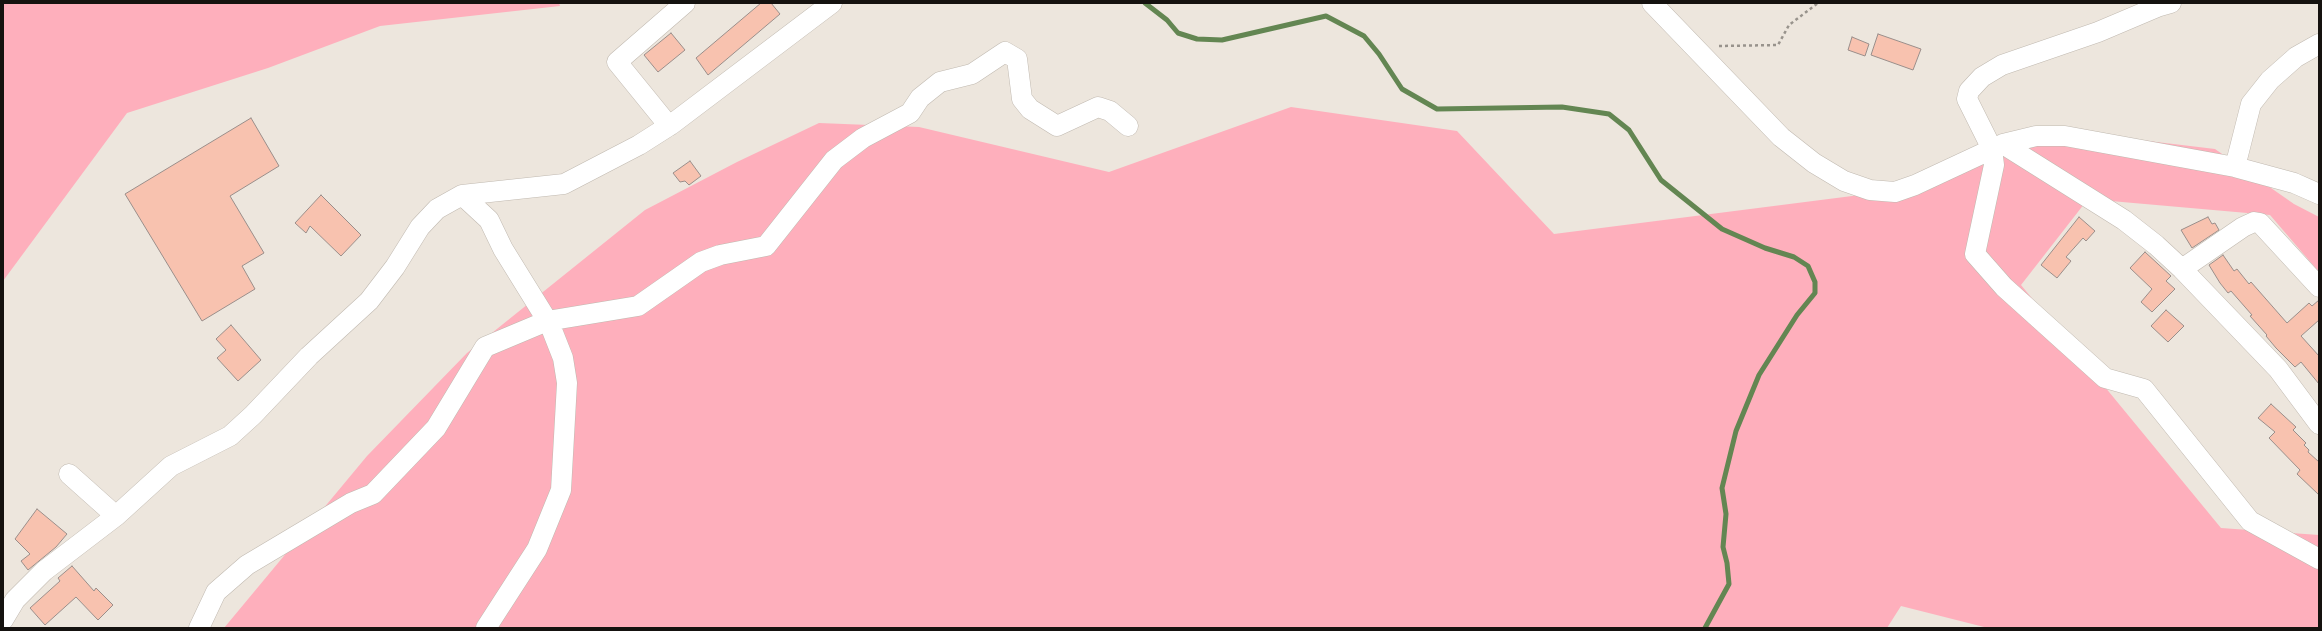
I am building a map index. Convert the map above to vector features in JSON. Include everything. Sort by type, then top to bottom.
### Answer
[{"type":"street","points":[[669,126],[617,62],[685,3]]},
{"type":"street","points":[[3,620],[15,600],[44,571],[116,516],[171,466],[230,436],[247,420],[309,356],[369,301],[395,267],[420,227],[437,209],[462,195],[564,184],[639,145],[669,126],[832,3]]},
{"type":"street","points":[[1652,3],[1781,137],[1826,170],[1844,181],[1864,188],[1895,192],[1915,185],[1998,146],[2036,136],[2065,136],[2235,167],[2294,183],[2319,194]]},
{"type":"street","points":[[2171,3],[2157,7],[2098,32],[2002,65],[1982,77],[1969,91],[1967,99],[1998,146],[2124,220],[2182,269],[2278,369],[2319,424]]},
{"type":"street","points":[[2235,167],[2251,104],[2270,80],[2296,57],[2319,44]]},
{"type":"street","points":[[199,628],[216,592],[247,566],[351,504],[373,494],[436,428],[485,347],[547,321],[638,306],[701,262],[720,254],[766,246],[834,160],[863,138],[910,113],[920,98],[940,82],[972,74],[1004,52],[1017,59],[1022,99],[1030,109],[1057,126],[1098,107],[1110,111],[1128,126]]},
{"type":"street","points":[[1998,146],[1975,254],[2004,287],[2106,378],[2144,389],[2250,521],[2319,559]]},
{"type":"street","points":[[462,195],[488,220],[507,256],[547,321],[563,358],[567,383],[561,490],[537,548],[486,628]]},
{"type":"street","points":[[2182,269],[2243,227],[2254,222],[2260,223],[2319,287]]},
{"type":"street","points":[[69,474],[116,516]]},
{"type":"path","points":[[1694,46],[1778,45],[1789,25],[1818,3]]},
{"type":"shaded area","points":[[3,3],[559,3],[560,6],[380,26],[268,68],[127,113],[3,281]]},
{"type":"shaded area","points":[[1291,107],[1457,131],[1554,234],[1860,195],[2065,131],[2215,149],[2294,204],[2319,217],[2319,272],[2270,215],[2088,199],[2021,285],[2221,528],[2319,535],[2319,628],[1988,628],[1901,606],[1887,628],[224,628],[367,456],[467,353],[645,210],[737,162],[819,123],[919,127],[1109,172]]},
{"type":"building","points":[[761,3],[771,3],[780,14],[708,75],[696,58]]},
{"type":"building","points":[[671,33],[685,50],[658,72],[644,55]]},
{"type":"building","points":[[1878,34],[1921,49],[1913,70],[1871,55]]},
{"type":"building","points":[[1852,37],[1869,44],[1865,56],[1848,50]]},
{"type":"building","points":[[251,118],[279,166],[230,196],[264,253],[242,266],[255,289],[202,321],[125,194]]},
{"type":"building","points":[[690,161],[701,176],[689,185],[685,181],[680,182],[673,173]]},
{"type":"building","points":[[321,195],[361,235],[341,256],[310,226],[306,233],[295,223]]},
{"type":"building","points":[[2079,217],[2095,231],[2086,241],[2083,238],[2066,257],[2071,261],[2057,278],[2041,265]]},
{"type":"building","points":[[2208,217],[2212,224],[2215,223],[2219,230],[2192,248],[2181,230]]},
{"type":"building","points":[[2145,252],[2171,276],[2166,281],[2175,289],[2152,312],[2141,302],[2152,289],[2130,268]]},
{"type":"building","points":[[2223,255],[2234,271],[2237,269],[2249,284],[2251,282],[2287,323],[2309,303],[2312,306],[2319,300],[2319,320],[2301,336],[2319,356],[2319,384],[2301,362],[2295,367],[2276,348],[2266,336],[2267,335],[2250,316],[2252,315],[2231,291],[2228,293],[2220,283],[2209,265]]},
{"type":"building","points":[[2166,310],[2184,326],[2168,342],[2151,326]]},
{"type":"building","points":[[231,325],[261,360],[238,381],[217,358],[226,350],[216,339]]},
{"type":"building","points":[[2271,404],[2296,427],[2293,430],[2306,443],[2304,445],[2309,450],[2308,452],[2319,462],[2319,495],[2297,474],[2300,470],[2269,438],[2275,432],[2258,418]]},
{"type":"building","points":[[37,509],[67,534],[56,547],[28,570],[21,561],[30,554],[15,539]]},
{"type":"building","points":[[72,566],[94,591],[96,588],[113,605],[98,620],[76,597],[45,625],[30,608],[60,581],[58,578]]},
{"type":"waterway","points":[[1145,3],[1167,20],[1178,33],[1197,39],[1222,40],[1326,16],[1364,36],[1379,54],[1402,89],[1437,109],[1562,107],[1609,114],[1629,130],[1661,180],[1722,229],[1765,248],[1794,257],[1808,266],[1815,282],[1815,293],[1797,315],[1759,375],[1736,431],[1722,488],[1726,514],[1723,547],[1727,563],[1729,584],[1705,628]]}]
